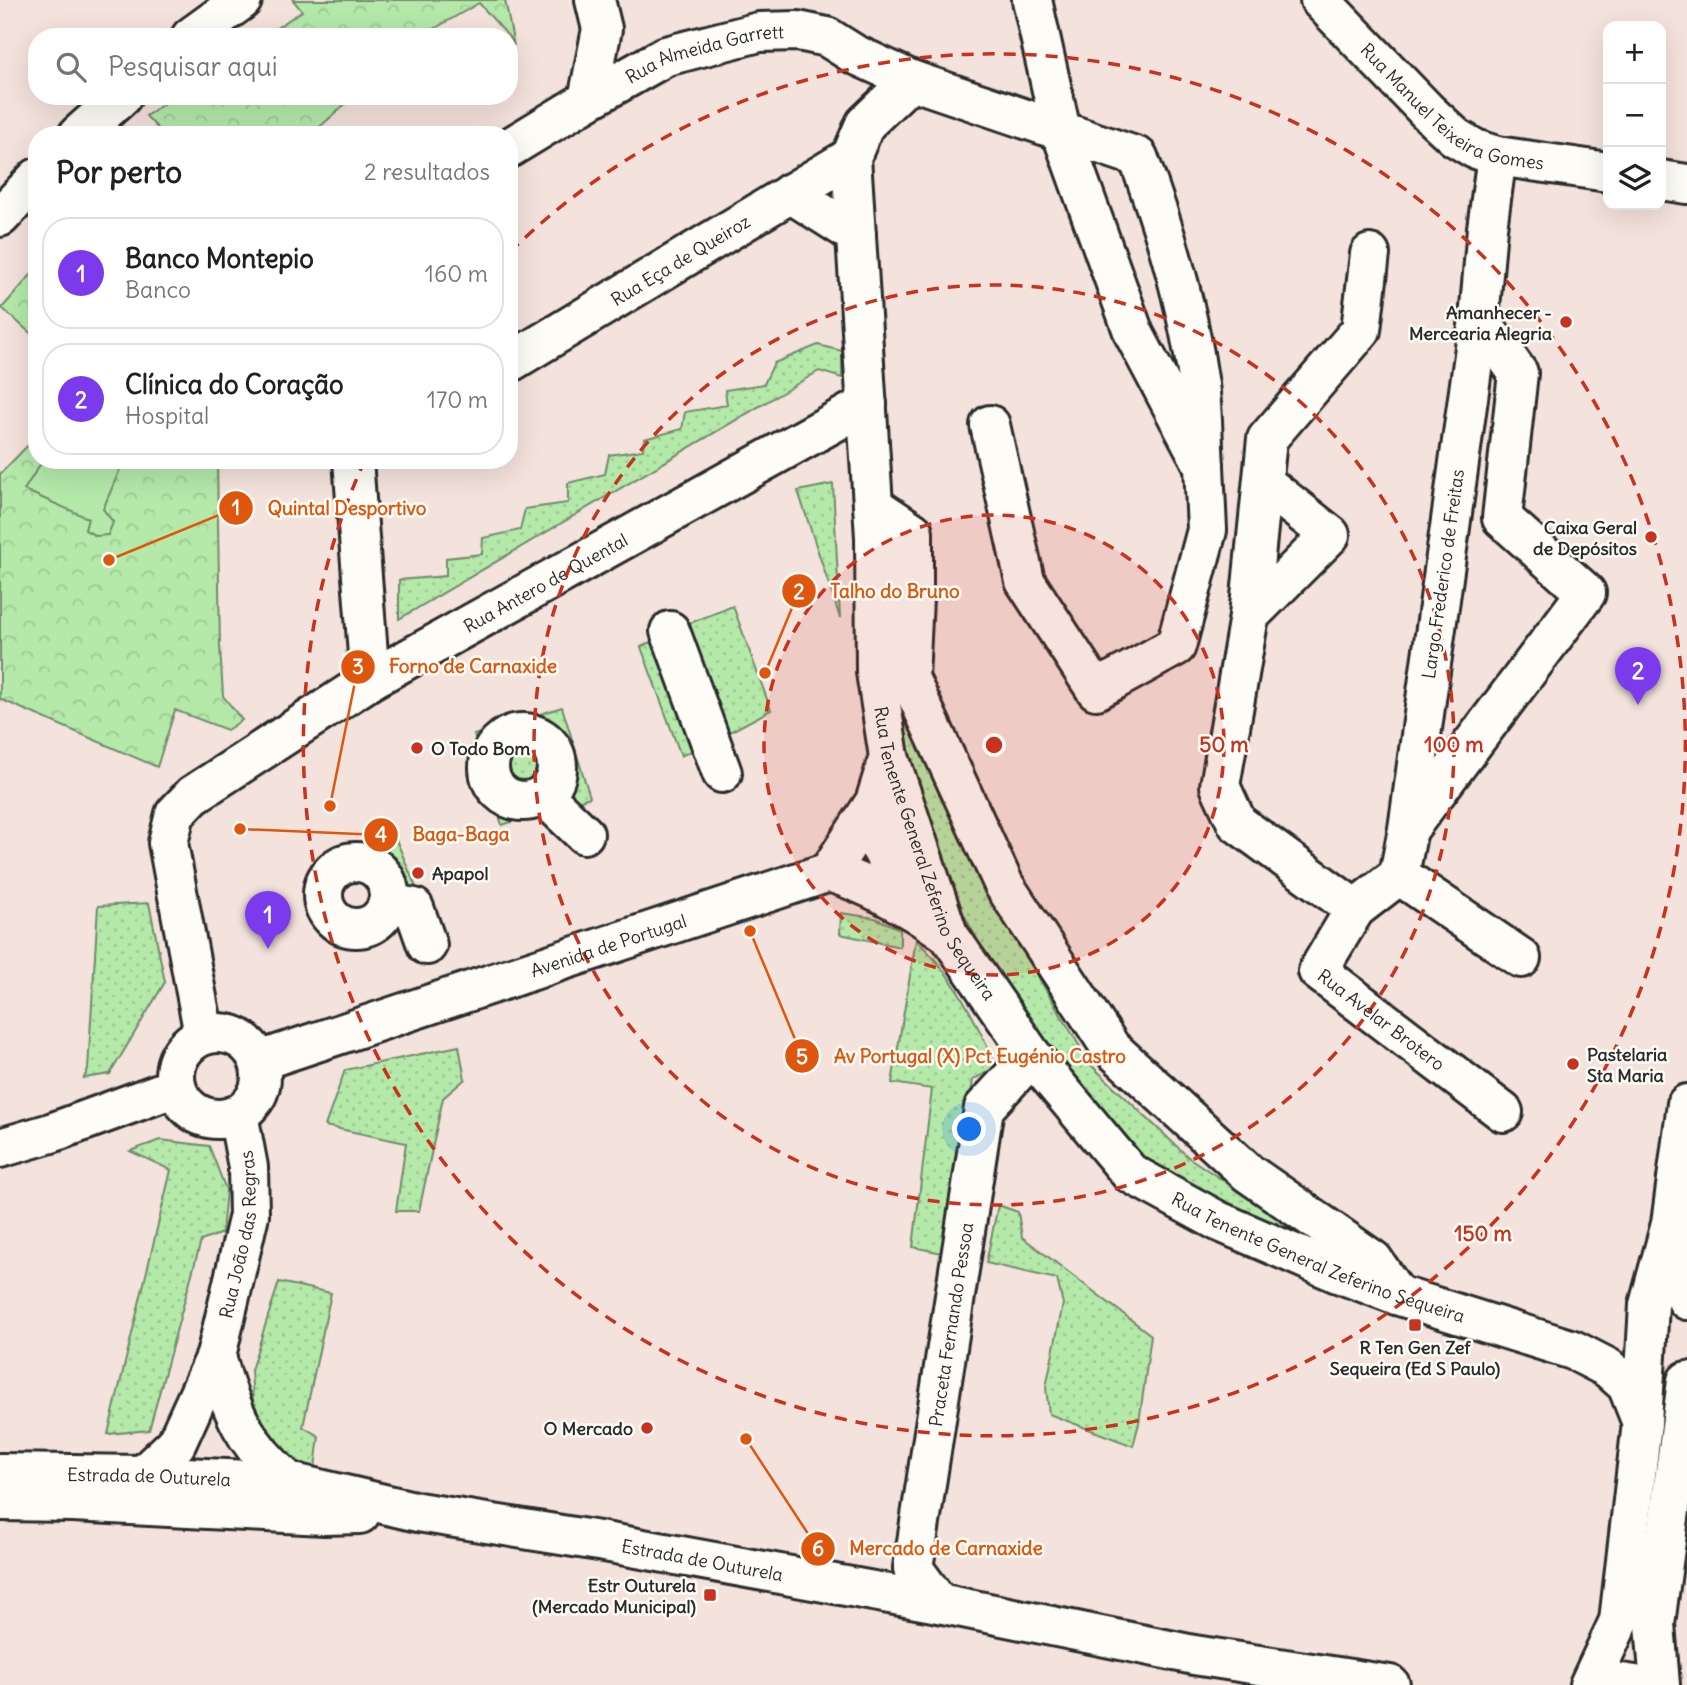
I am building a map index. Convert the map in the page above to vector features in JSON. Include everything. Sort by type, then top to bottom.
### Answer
[{"type":"street","points":[[203,28],[242,0]]},
{"type":"street","points":[[1032,0],[1071,164],[1134,334],[1204,466]]},
{"type":"street","name":"Rua Manuel Teixeira Gomes","points":[[1321,0],[1455,137],[1475,149],[1497,156],[1603,171]]},
{"type":"street","points":[[588,100],[599,15],[666,56]]},
{"type":"street","name":"Rua Almeida Garrett","points":[[518,143],[666,56],[759,32],[798,30],[827,37],[854,54],[911,80]]},
{"type":"street","name":"Rua Tenente General Zeferino Sequeira","points":[[854,54],[858,140],[856,235],[874,506],[876,672],[889,757],[948,933],[1032,1056],[1130,1173],[1218,1221],[1338,1273],[1397,1295],[1573,1349],[1608,1368],[1627,1385],[1642,1423]]},
{"type":"street","points":[[858,140],[911,80],[1138,157],[1160,215],[1184,303],[1200,387],[1207,530],[1177,646],[1096,690],[1025,581],[990,425]]},
{"type":"street","points":[[88,126],[112,105]]},
{"type":"street","name":"Rua Eça de Queiroz","points":[[518,358],[790,193],[858,140]]},
{"type":"street","name":"Largo Frederico de Freitas","points":[[1399,875],[1408,829],[1479,319],[1497,156]]},
{"type":"street","points":[[1666,181],[1687,184]]},
{"type":"street","points":[[0,217],[28,187]]},
{"type":"street","points":[[790,193],[856,235]]},
{"type":"street","points":[[1355,909],[1237,823],[1220,786],[1249,616],[1264,483],[1266,439],[1361,331],[1370,254]]},
{"type":"street","name":"Largo Frederico de Freitas","points":[[1408,829],[1586,593],[1502,517],[1518,373],[1479,319]]},
{"type":"street","name":"Rua Antero de Quental","points":[[204,1035],[168,843],[175,814],[193,794],[370,680],[867,404]]},
{"type":"street","points":[[354,469],[370,680]]},
{"type":"street","points":[[1249,616],[1330,536],[1264,483]]},
{"type":"street","points":[[874,506],[913,532],[909,678],[1003,885],[1111,1048],[1248,1173],[1373,1260],[1397,1295]]},
{"type":"street","points":[[670,631],[722,773]]},
{"type":"street","points":[[889,757],[875,802],[839,870],[917,912],[948,933]]},
{"type":"street","points":[[543,794],[584,834]]},
{"type":"street","points":[[875,802],[878,844],[885,856],[888,870],[917,912]]},
{"type":"street","points":[[885,856],[900,846],[909,821]]},
{"type":"street","name":"Avenida de Portugal","points":[[259,1061],[839,870],[857,852],[898,856],[911,861],[928,874]]},
{"type":"street","points":[[1399,875],[1521,958]]},
{"type":"street","name":"Rua Avelar Brotero","points":[[1399,875],[1355,909],[1318,971],[1503,1112]]},
{"type":"street","points":[[388,903],[414,908],[428,945]]},
{"type":"street","points":[[215,1032],[236,1036],[254,1051],[259,1061],[261,1086],[248,1107],[238,1114],[226,1119],[213,1119],[189,1109],[180,1099],[174,1074],[183,1049],[192,1040],[215,1032]]},
{"type":"street","name":"Praceta Fernando Pessoa","points":[[939,1603],[913,1568],[984,1108],[1032,1056]]},
{"type":"street","points":[[0,1148],[51,1133],[176,1087]]},
{"type":"street","points":[[1590,1685],[1619,1621],[1642,1423],[1649,1304],[1671,1224],[1687,1104]]},
{"type":"street","name":"Rua João das Regras","points":[[143,1475],[176,1444],[216,1356],[248,1215],[248,1167],[238,1114]]},
{"type":"street","points":[[1671,1224],[1687,1300]]},
{"type":"street","name":"Rua João das Regras","points":[[216,1356],[227,1396],[243,1431],[266,1463],[289,1482]]},
{"type":"street","points":[[1660,1685],[1655,1624],[1687,1381]]},
{"type":"street","name":"Estrada de Outurela","points":[[0,1473],[143,1475],[289,1482],[418,1512],[599,1541],[939,1603],[1194,1655],[1390,1685]]},
{"type":"street","name":"Estrada de Outurela","points":[[0,1501],[73,1502],[324,1515],[418,1512]]},
{"type":"street","name":"Estrada de Outurela","points":[[1194,1655],[1300,1685]]},
{"type":"street","points":[[1590,1685],[1608,1681],[1635,1685]]},
{"type":"green space","points":[[293,0],[505,0],[510,28],[501,28],[479,3],[436,28],[276,28],[302,11]]},
{"type":"green space","points":[[162,105],[344,105],[321,126],[155,126],[146,116]]},
{"type":"green space","points":[[28,278],[28,331],[2,308]]},
{"type":"green space","points":[[818,345],[842,351],[842,378],[819,371],[399,619],[399,580],[446,576],[446,558],[482,554],[483,538],[520,530],[525,509],[568,503],[568,483],[605,474],[609,455],[643,450],[644,439],[682,429],[685,412],[727,405],[725,390],[764,384],[774,363]]},
{"type":"green space","points":[[28,445],[28,469],[217,469],[223,696],[242,720],[227,730],[175,710],[157,767],[0,699],[0,474]]},
{"type":"green space","points":[[37,469],[120,469],[103,509],[113,522],[108,535],[96,536],[85,530],[88,518],[24,490]]},
{"type":"green space","points":[[833,484],[840,618],[798,491]]},
{"type":"green space","points":[[733,606],[771,710],[681,756],[641,647],[670,631]]},
{"type":"green space","points":[[901,690],[964,837],[1028,960],[1091,1065],[1188,1157],[1321,1246],[1148,1166],[1046,1050],[998,979],[945,879],[897,733]]},
{"type":"green space","points":[[562,707],[590,797],[502,825],[474,735]]},
{"type":"green space","points":[[389,823],[429,918],[368,937],[367,926],[383,913],[388,897],[384,880],[370,865],[371,829]]},
{"type":"green space","points":[[149,903],[165,982],[110,1074],[84,1078],[88,1069],[98,906]]},
{"type":"green space","points":[[841,913],[875,918],[900,929],[900,947],[840,934]]},
{"type":"green space","points":[[916,940],[953,983],[981,1033],[996,1067],[973,1080],[947,1254],[913,1247],[932,1089],[892,1083]]},
{"type":"green space","points":[[459,1046],[465,1079],[443,1098],[419,1211],[396,1211],[406,1143],[325,1126],[345,1070]]},
{"type":"green space","points":[[160,1140],[209,1146],[226,1190],[222,1233],[201,1241],[149,1430],[108,1434],[171,1170],[130,1151]]},
{"type":"green space","points":[[998,1205],[1018,1212],[1022,1237],[1151,1335],[1139,1423],[1133,1446],[1049,1414],[1046,1387],[1063,1304],[1057,1279],[986,1263]]},
{"type":"green space","points":[[279,1282],[331,1293],[303,1427],[319,1436],[315,1468],[287,1458],[254,1417],[251,1370]]},
{"type":"place","name":"Amanhecer - Mercearia Alegria","points":[[1566,322]]},
{"type":"place","name":"Caixa Geral de Depósitos","points":[[1651,537]]},
{"type":"place","name":"Quintal Desportivo","points":[[109,560]]},
{"type":"place","name":"Talho do Bruno","points":[[765,673]]},
{"type":"place","name":"Clínica do Coração","points":[[1638,705]]},
{"type":"place","name":"O Todo Bom","points":[[417,748]]},
{"type":"place","name":"Forno de Carnaxide","points":[[330,806]]},
{"type":"place","name":"Baga-Baga","points":[[240,829]]},
{"type":"place","name":"Apapol","points":[[418,873]]},
{"type":"place","name":"Av Portugal (X) Pct Eugénio Castro","points":[[750,931]]},
{"type":"place","name":"Banco Montepio","points":[[268,949]]},
{"type":"place","name":"Pastelaria Sta Maria","points":[[1573,1064]]},
{"type":"place","name":"R Ten Gen Zef Sequeira (Ed S Paulo)","points":[[1415,1325]]},
{"type":"place","name":"O Mercado","points":[[647,1428]]},
{"type":"place","name":"Mercado de Carnaxide","points":[[746,1439]]},
{"type":"place","name":"Estr Outurela (Mercado Municipal)","points":[[710,1595]]}]
